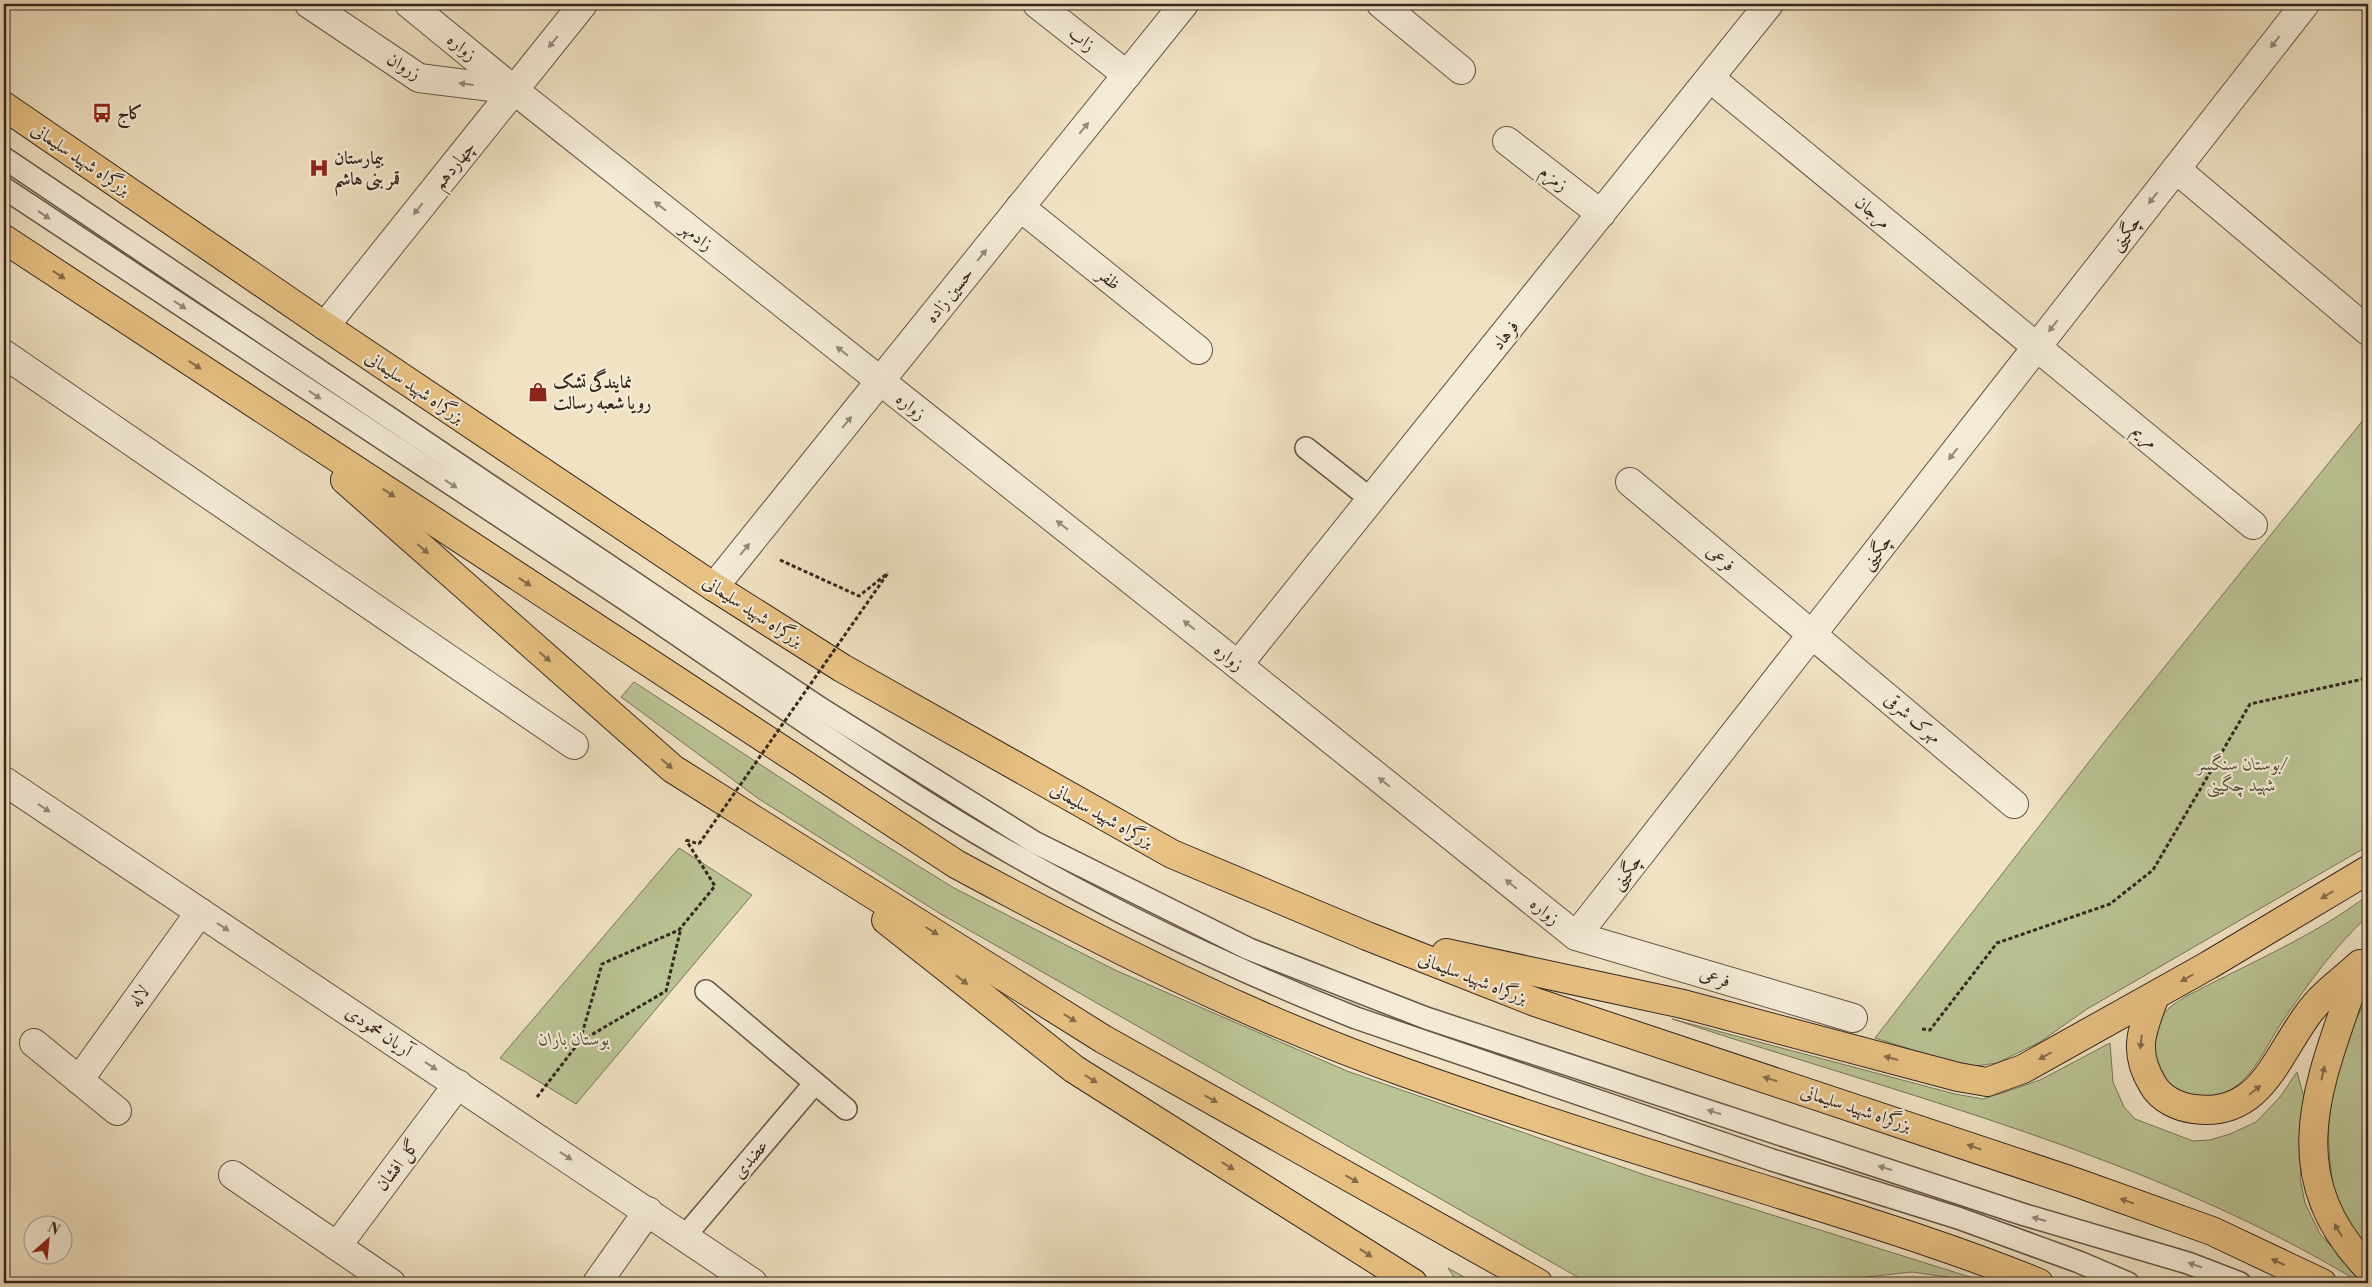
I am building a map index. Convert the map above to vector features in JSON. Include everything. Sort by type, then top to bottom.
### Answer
[{"type":"highway","name":"بزرگراه شهید سلیمانی","points":[[4,106],[325,326],[714,587],[842,668],[1172,854],[1367,936],[1535,1002],[1927,1131],[2212,1232],[2322,1283]]},
{"type":"highway","points":[[4,239],[956,864],[1139,961],[1202,990],[1404,1072],[1558,1124],[1900,1232],[1992,1264],[2039,1283]]},
{"type":"highway","points":[[268,413],[673,769],[1103,1039],[1538,1283]]},
{"type":"highway","points":[[773,831],[1074,1069],[1413,1283]]},
{"type":"highway","points":[[1367,936],[1683,1004],[1958,1077],[1987,1082],[2023,1069],[2155,996],[2368,870]]},
{"type":"highway","points":[[2155,996],[2139,1044],[2143,1070],[2158,1093],[2183,1108],[2204,1110],[2225,1108],[2243,1100],[2259,1088],[2309,1012],[2364,959]]},
{"type":"highway","points":[[2364,959],[2323,1071],[2313,1147],[2316,1178],[2331,1218],[2350,1248],[2368,1268]]},
{"type":"street","name":"زروان","points":[[309,4],[418,78],[514,90]]},
{"type":"street","name":"زواره","points":[[409,4],[514,90]]},
{"type":"street","name":"چهاردهم","points":[[325,326],[583,4]]},
{"type":"street","name":"زاب","points":[[1037,4],[1127,75]]},
{"type":"street","name":"حسین زاده","points":[[714,587],[1184,4]]},
{"type":"street","points":[[1381,4],[1461,70]]},
{"type":"street","name":"فرهاد","points":[[1238,665],[1769,4]]},
{"type":"street","name":"چگینی","points":[[1576,936],[2304,4]]},
{"type":"street","name":"مرجان","points":[[1710,78],[2036,347]]},
{"type":"street","name":"زادمهر","points":[[514,90],[880,381]]},
{"type":"street","name":"زمزم","points":[[1507,141],[1601,214]]},
{"type":"street","points":[[2176,169],[2368,331]]},
{"type":"street","name":"ظفر","points":[[1020,207],[1198,350]]},
{"type":"street","name":"مریم","points":[[2036,347],[2252,525]]},
{"type":"street","points":[[4,354],[574,745]]},
{"type":"street","name":"زواره","points":[[880,381],[1576,936]]},
{"type":"street","name":"فرعی","points":[[1630,482],[1812,633]]},
{"type":"street","name":"مهرک شرقی","points":[[1812,633],[2014,804]]},
{"type":"street","name":"آریان محمودی","points":[[4,781],[685,1236],[723,1275],[753,1283]]},
{"type":"street","name":"لاله","points":[[79,1080],[200,912]]},
{"type":"street","name":"فرعی","points":[[1576,936],[1853,1018]]},
{"type":"street","points":[[34,1043],[117,1111]]},
{"type":"street","name":"گل افشان","points":[[337,1246],[458,1084]]},
{"type":"street","points":[[233,1175],[391,1283]]},
{"type":"street","points":[[597,1283],[648,1211]]},
{"type":"lane","points":[[4,158],[820,708],[974,807],[1042,847],[1250,949],[1426,1018],[2025,1215],[2188,1262],[2240,1283]]},
{"type":"lane","points":[[4,188],[643,611],[916,796],[1015,855],[1135,920],[1289,992],[1365,1022],[1753,1154],[1958,1218],[2078,1262],[2128,1283]]},
{"type":"lane","points":[[1306,448],[1372,500]]},
{"type":"lane","points":[[706,991],[846,1109]]},
{"type":"lane","name":"عضدی","points":[[685,1236],[815,1083]]},
{"type":"path","points":[[517,1124],[580,1041],[602,964],[681,927],[715,886],[686,840],[698,844],[888,573],[859,596],[748,545]]},
{"type":"path","points":[[1920,1029],[1930,1030],[1997,943],[2110,904],[2153,870],[2250,704],[2368,678]]},
{"type":"path","points":[[580,1041],[666,991],[681,927]]},
{"type":"green space","name":"بوستان سنگسر/ شهید چگینی","points":[[2368,414],[2368,846],[2087,1009],[2040,1042],[1997,1063],[1976,1066],[1948,1061],[1875,1038],[2109,736]]},
{"type":"green space","points":[[634,682],[862,831],[954,888],[1115,970],[1347,1071],[1648,1176],[1989,1283],[1912,1272],[1857,1278],[1845,1283],[1588,1283],[939,913],[759,799],[621,697]]},
{"type":"green space","name":"بوستان باران","points":[[679,848],[752,895],[576,1104],[500,1058]]},
{"type":"green space","points":[[2368,895],[2368,916],[2322,966],[2282,1022],[2248,1075],[2232,1089],[2211,1098],[2192,1098],[2176,1091],[2163,1079],[2155,1063],[2153,1045],[2157,1026],[2169,1008],[2185,997],[2303,937],[2348,910]]},
{"type":"green space","points":[[2368,996],[2368,1252],[2345,1218],[2333,1190],[2329,1124],[2335,1080],[2341,1058]]},
{"type":"green space","points":[[1672,1019],[1955,1094],[1983,1099],[2040,1080],[2110,1043],[2113,1082],[2124,1107],[2135,1119],[2193,1141],[2210,1140],[2230,1134],[2256,1122],[2280,1097],[2297,1072],[2306,1105],[2300,1178],[2305,1203],[2320,1234],[2366,1283],[2361,1283],[2280,1238],[2197,1199],[2112,1164],[2025,1132],[1937,1103]]},
{"type":"green space","points":[[1448,1268],[1475,1283],[1458,1283]]},
{"type":"place","name":"کاج","points":[[102,113]]},
{"type":"place","name":"بیمارستان قمر بنی هاشم","points":[[319,168]]},
{"type":"place","name":"نمایندگی تشک رویا شعبه رسالت","points":[[538,392]]}]
